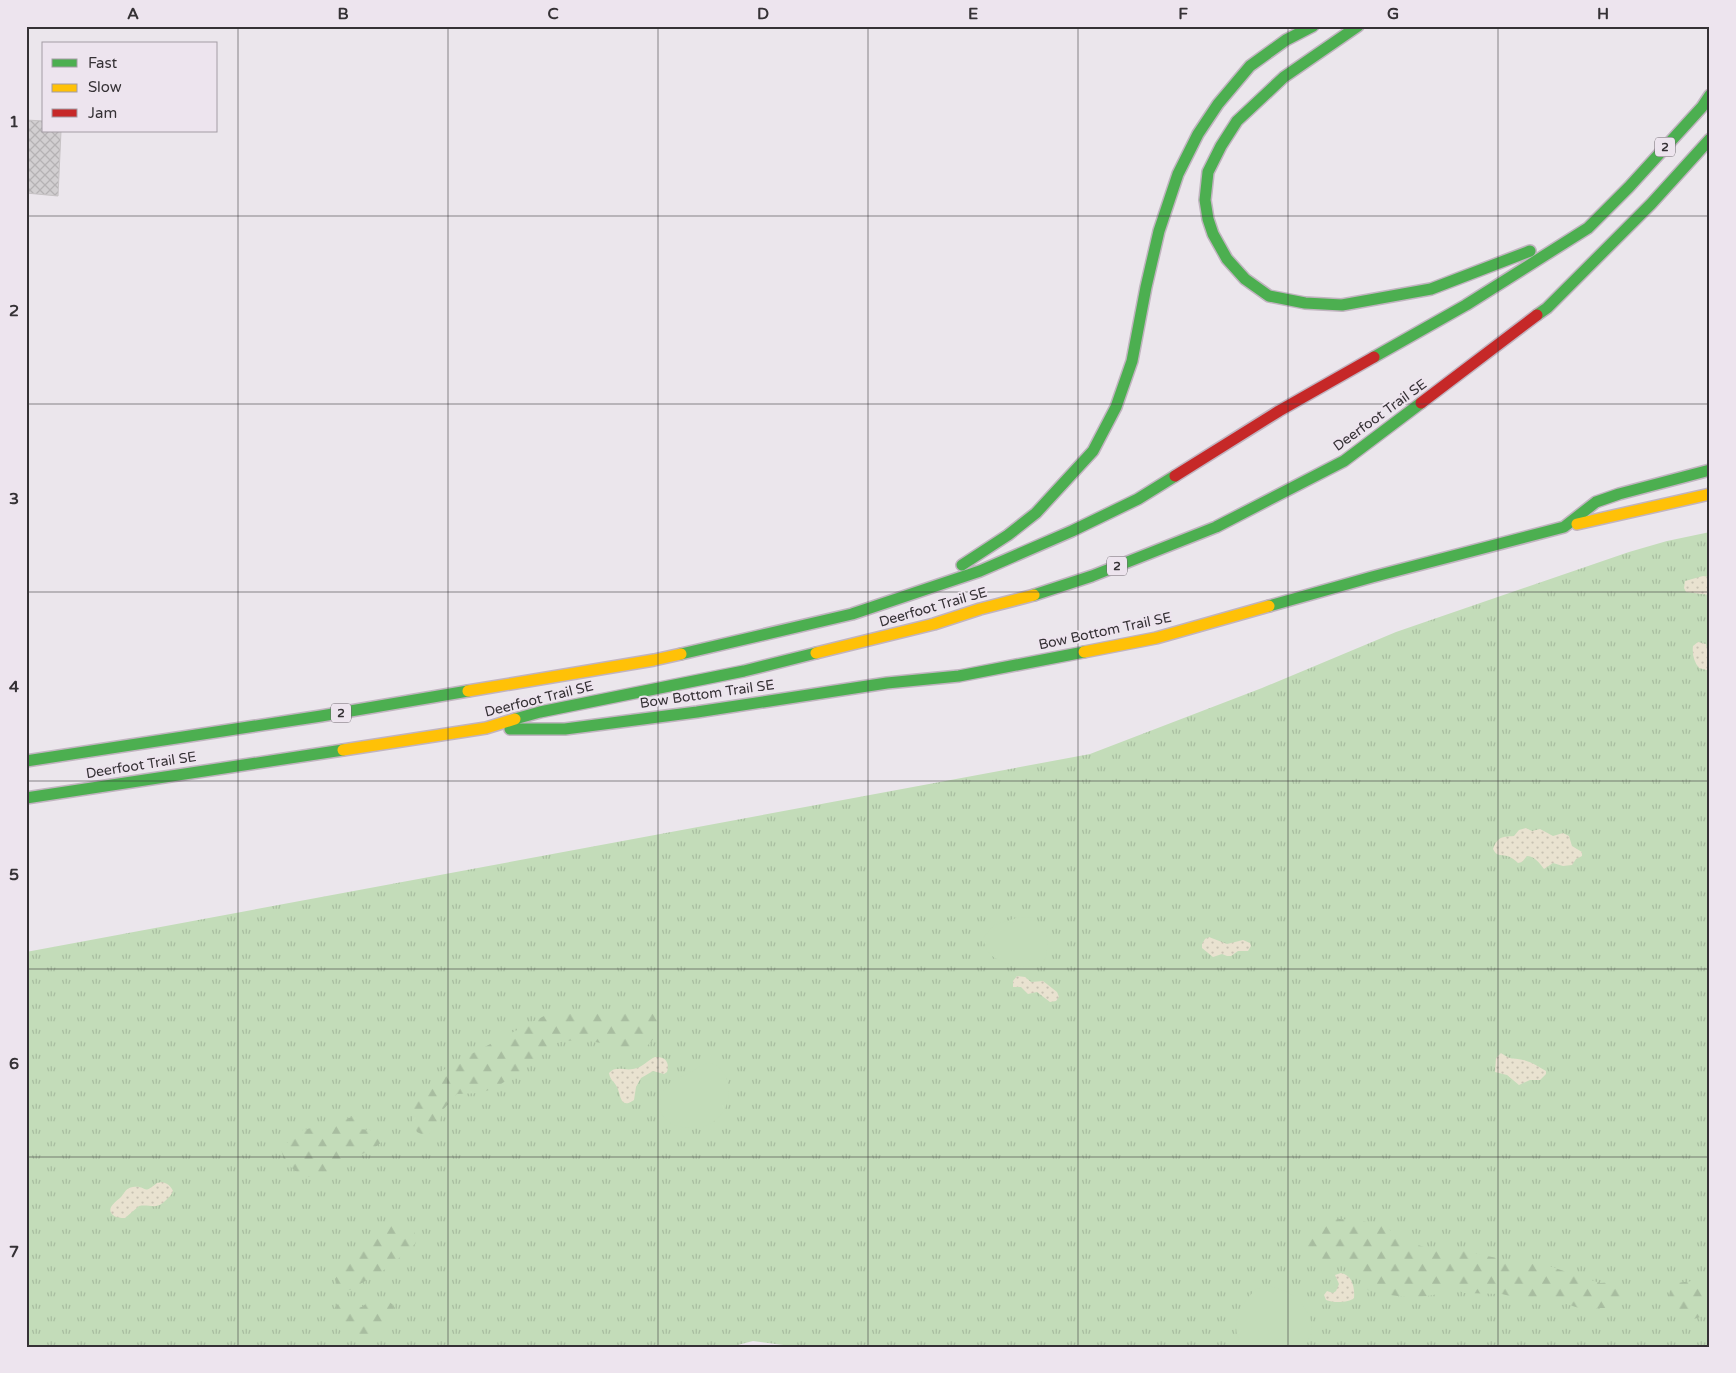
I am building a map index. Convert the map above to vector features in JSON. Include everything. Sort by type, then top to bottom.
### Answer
[{"type":"highway","points":[[925,589],[1008,535],[1036,513],[1093,450],[1116,407],[1132,361],[1159,231],[1178,174],[1198,134],[1218,104],[1250,66],[1286,40],[1313,26]]},
{"type":"highway","points":[[1358,26],[1284,77],[1237,122],[1221,146],[1208,172],[1205,200],[1208,220],[1213,234],[1227,259],[1245,279],[1269,296],[1306,303],[1342,305],[1431,289],[1588,228]]},
{"type":"highway","name":"Deerfoot Trail SE","points":[[26,761],[314,717],[654,660],[844,616],[980,571],[1030,551],[1138,499],[1279,411],[1466,305],[1588,228],[1629,186],[1710,96]]},
{"type":"highway","name":"Deerfoot Trail SE","points":[[26,798],[486,728],[540,712],[744,671],[934,624],[1092,576],[1216,526],[1352,456],[1547,308],[1651,204],[1710,138]]},
{"type":"highway","name":"Bow Bottom Trail SE","points":[[486,728],[550,730],[697,712],[887,683],[959,676],[1156,638],[1372,577],[1564,527],[1596,502],[1618,494],[1710,470]]},
{"type":"highway","points":[[1564,527],[1710,494]]},
{"type":"green space","points":[[1710,532],[1710,1347],[799,1347],[753,1341],[730,1347],[26,1347],[26,952],[1090,754],[1262,688],[1396,632],[1629,552],[1667,541]]},
{"type":"green space","points":[[1020,917],[1033,918],[1045,927],[1047,946],[1043,964],[1025,967],[1015,966],[997,959],[990,954],[985,946],[984,937],[994,925]]},
{"type":"green space","points":[[621,1009],[653,1014],[661,1021],[660,1032],[648,1045],[635,1049],[619,1050],[601,1043],[584,1040],[551,1044],[525,1068],[495,1088],[480,1093],[457,1094],[442,1111],[438,1130],[425,1136],[417,1132],[412,1112],[418,1092],[438,1085],[438,1074],[452,1064],[544,1016]]},
{"type":"green space","points":[[708,1063],[719,1067],[726,1076],[729,1087],[728,1100],[723,1112],[714,1121],[700,1127],[676,1126],[665,1118],[660,1111],[659,1106],[663,1091],[675,1079]]},
{"type":"green space","points":[[355,1116],[360,1122],[359,1129],[370,1130],[379,1134],[382,1142],[373,1149],[340,1164],[322,1176],[307,1177],[295,1171],[284,1160],[281,1149],[299,1131],[311,1128],[328,1128]]},
{"type":"green space","points":[[1320,1220],[1363,1221],[1384,1226],[1415,1244],[1439,1252],[1460,1248],[1512,1264],[1526,1263],[1549,1266],[1600,1283],[1615,1282],[1625,1290],[1620,1303],[1610,1308],[1588,1311],[1551,1299],[1530,1301],[1502,1294],[1464,1293],[1452,1287],[1440,1293],[1420,1297],[1376,1292],[1368,1290],[1360,1274],[1347,1264],[1310,1256],[1303,1243],[1305,1230]]},
{"type":"green space","points":[[393,1223],[407,1224],[415,1231],[415,1244],[389,1267],[350,1290],[342,1290],[337,1285],[335,1279],[349,1265],[356,1248],[375,1231]]},
{"type":"green space","points":[[1693,1281],[1702,1289],[1710,1291],[1710,1314],[1694,1319],[1678,1317],[1668,1303],[1670,1291],[1676,1283]]},
{"type":"green space","points":[[1269,1286],[1292,1295],[1305,1308],[1311,1320],[1312,1332],[1302,1347],[1243,1347],[1236,1331],[1238,1316],[1245,1302],[1256,1289]]},
{"type":"green space","points":[[380,1299],[392,1304],[397,1316],[385,1329],[365,1337],[355,1337],[347,1335],[335,1324],[334,1310],[338,1304],[346,1300],[354,1306],[362,1307],[369,1301]]},
{"type":"sand","points":[[1703,576],[1710,577],[1710,595],[1686,592],[1684,588],[1685,581]]},
{"type":"sand","points":[[1698,642],[1706,644],[1708,654],[1710,655],[1710,671],[1699,668],[1695,661],[1693,646]]},
{"type":"sand","points":[[1526,828],[1532,831],[1540,829],[1553,836],[1563,833],[1569,836],[1572,846],[1582,852],[1582,856],[1576,859],[1572,865],[1563,866],[1553,863],[1544,869],[1533,858],[1527,856],[1522,862],[1518,863],[1510,857],[1494,852],[1493,849],[1499,839],[1514,836],[1519,830]]},
{"type":"sand","points":[[1209,937],[1227,944],[1243,940],[1250,943],[1251,946],[1248,951],[1238,951],[1231,956],[1222,954],[1213,957],[1202,948],[1205,939]]},
{"type":"sand","points":[[1017,976],[1025,977],[1031,982],[1043,981],[1057,992],[1059,997],[1056,1001],[1050,1002],[1037,992],[1028,994],[1021,987],[1013,987],[1013,981]]},
{"type":"sand","points":[[1501,1053],[1510,1058],[1532,1063],[1546,1071],[1546,1074],[1540,1080],[1530,1080],[1519,1085],[1507,1075],[1495,1072],[1496,1058]]},
{"type":"sand","points":[[655,1057],[666,1060],[668,1065],[667,1072],[664,1074],[653,1071],[641,1078],[636,1087],[634,1100],[629,1103],[624,1102],[609,1073],[614,1069],[630,1069],[642,1066]]},
{"type":"sand","points":[[162,1182],[169,1185],[173,1191],[162,1204],[139,1206],[125,1218],[116,1217],[111,1212],[112,1205],[129,1188],[149,1189]]},
{"type":"sand","points":[[1341,1273],[1348,1276],[1352,1282],[1354,1298],[1341,1302],[1326,1300],[1324,1295],[1327,1291],[1333,1293],[1336,1291],[1339,1284],[1335,1275]]},
{"type":"building","points":[[26,120],[42,121],[42,132],[61,132],[58,196],[26,193]]},
{"type":"traffic: fast","points":[[962,565],[1008,535],[1036,513],[1093,451],[1116,407],[1132,361],[1159,231],[1178,174],[1198,134],[1218,104],[1250,66],[1286,40],[1313,26]]},
{"type":"traffic: fast","points":[[1358,26],[1284,77],[1237,121],[1221,146],[1208,172],[1205,200],[1213,234],[1227,259],[1245,279],[1269,296],[1305,303],[1342,305],[1431,289],[1530,251]]},
{"type":"traffic: fast","points":[[1374,357],[1466,305],[1588,228],[1629,187],[1702,107],[1710,95]]},
{"type":"traffic: fast","points":[[1537,315],[1547,308],[1651,204],[1710,139]]},
{"type":"traffic: fast","points":[[1034,595],[1092,576],[1216,527],[1344,461],[1421,403]]},
{"type":"traffic: fast","points":[[1269,606],[1564,527],[1596,502],[1710,470]]},
{"type":"traffic: fast","points":[[681,654],[852,614],[980,571],[1072,531],[1138,499],[1175,476]]},
{"type":"traffic: fast","points":[[510,729],[565,729],[697,712],[887,683],[959,676],[1084,652]]},
{"type":"traffic: fast","points":[[515,719],[540,712],[744,671],[816,653]]},
{"type":"traffic: fast","points":[[26,761],[321,716],[468,691]]},
{"type":"traffic: fast","points":[[26,798],[343,750]]},
{"type":"traffic: slow","points":[[1577,524],[1710,494]]},
{"type":"traffic: slow","points":[[816,653],[934,624],[980,609],[1034,595]]},
{"type":"traffic: slow","points":[[1084,652],[1156,638],[1269,606]]},
{"type":"traffic: slow","points":[[468,691],[681,654]]},
{"type":"traffic: slow","points":[[343,750],[486,728],[515,719]]},
{"type":"traffic: jam","points":[[1421,403],[1537,315]]},
{"type":"traffic: jam","points":[[1175,476],[1279,411],[1374,357]]}]
